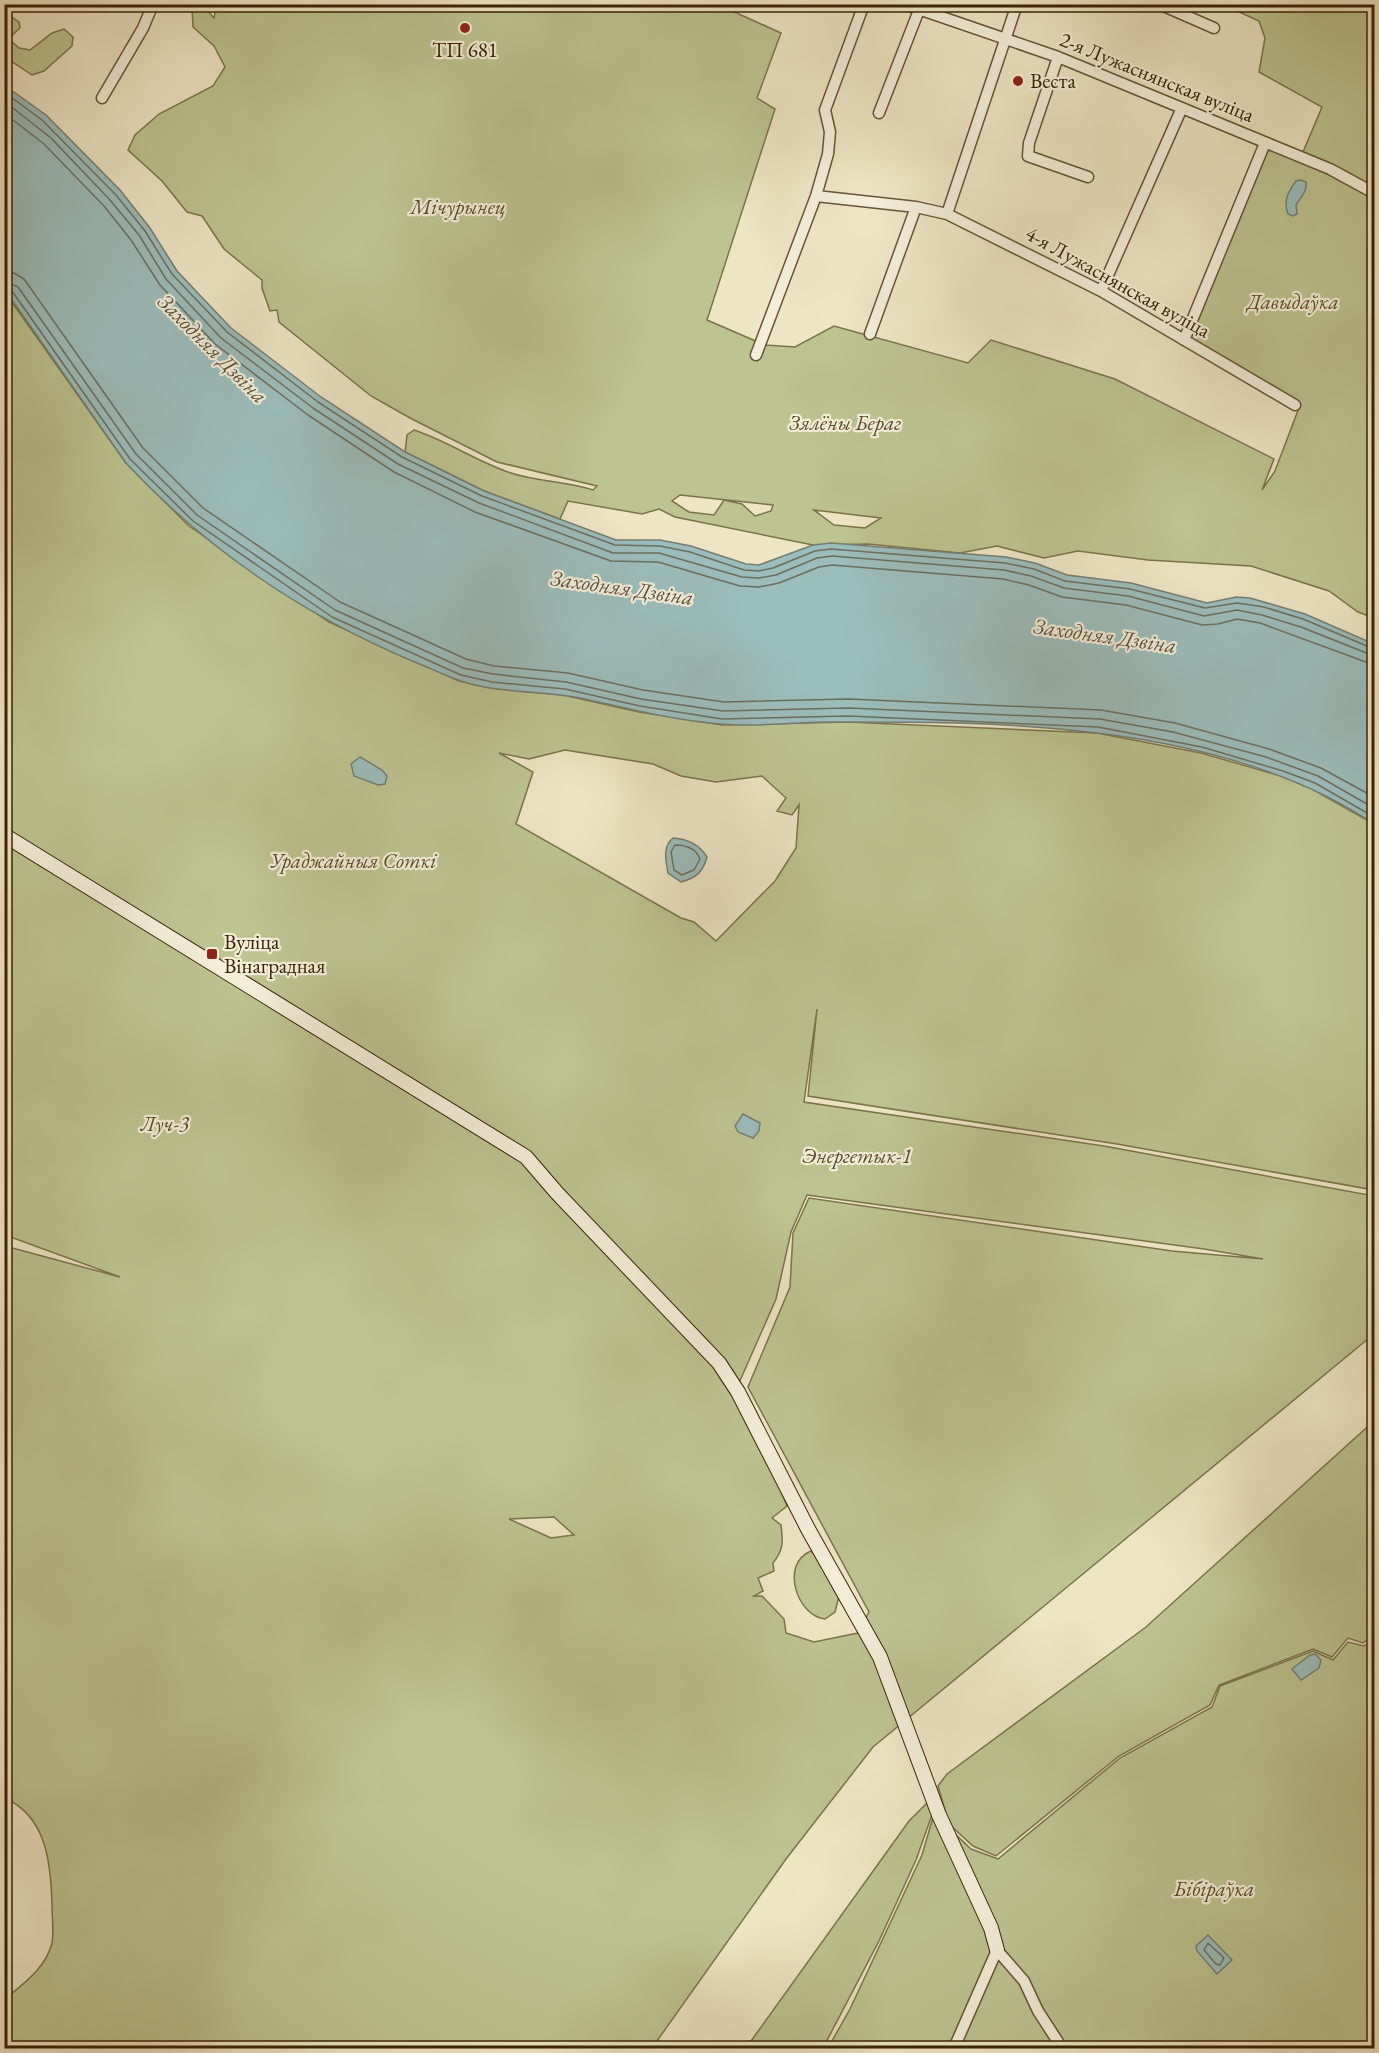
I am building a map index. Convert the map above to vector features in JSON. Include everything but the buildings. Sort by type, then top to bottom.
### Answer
[{"type":"street","points":[[102,98],[143,28],[153,4]]},
{"type":"street","points":[[756,355],[816,196],[828,154],[830,132],[825,110],[864,4]]},
{"type":"street","name":"2-я Лужаснянская вуліца","points":[[904,4],[1058,57],[1181,110],[1330,169],[1374,192]]},
{"type":"street","points":[[947,214],[1017,4]]},
{"type":"street","points":[[1159,4],[1214,28]]},
{"type":"street","points":[[879,113],[919,10]]},
{"type":"street","points":[[1058,57],[1029,143],[1028,156],[1088,177]]},
{"type":"street","points":[[1101,291],[1181,110]]},
{"type":"street","points":[[1184,340],[1265,143]]},
{"type":"street","name":"4-я Лужаснянская вуліца","points":[[816,196],[916,207],[947,214],[1101,291],[1295,405]]},
{"type":"street","points":[[870,334],[916,207]]},
{"type":"street","points":[[4,835],[526,1157],[557,1193],[719,1363],[738,1392],[808,1529],[880,1657],[939,1815],[991,1928],[997,1950],[1024,1982],[1038,2011],[1062,2049]]},
{"type":"street","points":[[954,2049],[997,1950]]},
{"type":"green space","points":[[217,4],[719,5],[781,33],[757,98],[775,109],[707,320],[765,345],[795,347],[834,326],[968,363],[991,340],[1115,379],[1274,459],[1262,490],[1275,471],[1300,405],[1190,340],[1267,148],[1300,159],[1322,107],[1259,72],[1265,38],[1259,21],[1224,5],[1374,5],[1374,618],[1358,612],[1329,591],[1251,566],[1148,560],[1078,551],[1044,558],[997,546],[960,553],[868,544],[813,545],[675,517],[659,509],[642,514],[568,501],[560,519],[484,491],[405,452],[407,435],[414,430],[511,473],[593,490],[597,486],[497,462],[371,396],[279,322],[277,310],[270,311],[262,288],[262,280],[224,249],[202,216],[187,212],[162,181],[128,150],[135,135],[159,114],[213,86],[225,67],[214,46],[193,27],[192,7],[206,5],[206,9],[214,18]],"holes":[[[680,495],[773,505],[771,511],[755,516],[742,504],[724,500],[714,515],[689,512],[672,501]],[[814,510],[881,518],[865,528],[834,525]]]},
{"type":"green space","points":[[13,18],[19,22],[20,28],[10,37],[19,48],[30,50],[52,33],[64,29],[73,37],[72,46],[44,71],[32,75],[5,57],[5,19]]},
{"type":"green space","points":[[4,291],[126,463],[189,526],[329,622],[459,681],[491,688],[563,695],[639,712],[722,725],[848,722],[1097,733],[1201,753],[1281,776],[1312,789],[1374,824],[1374,1190],[1117,1144],[808,1096],[817,1009],[804,1102],[1104,1146],[1374,1196],[1374,1334],[873,1747],[786,1859],[652,2048],[5,2048],[5,1999],[33,1975],[45,1960],[52,1943],[53,1929],[50,1874],[44,1843],[30,1817],[19,1806],[5,1798],[5,1246],[120,1277],[5,1235]],"holes":[[[565,750],[653,764],[681,776],[716,782],[762,776],[786,798],[777,811],[792,815],[799,805],[796,848],[775,881],[716,941],[694,922],[681,918],[516,824],[533,772],[499,753],[529,759]],[[807,1195],[1263,1259],[1172,1251],[809,1198],[793,1233],[790,1287],[748,1387],[869,1612],[858,1633],[814,1642],[786,1633],[784,1619],[762,1596],[754,1596],[763,1591],[758,1578],[774,1571],[773,1563],[781,1549],[782,1536],[781,1525],[772,1518],[787,1506],[739,1383],[776,1299],[791,1232]],[[554,1517],[574,1535],[551,1538],[509,1519]]]},
{"type":"green space","points":[[1374,1421],[1374,1635],[1363,1643],[1348,1638],[1332,1657],[1313,1649],[1219,1685],[1210,1705],[1119,1756],[996,1856],[973,1846],[949,1824],[938,1786],[947,1774],[1146,1627]]},
{"type":"green space","points":[[811,1551],[839,1596],[835,1612],[825,1619],[815,1616],[807,1609],[796,1589],[794,1578],[796,1567],[801,1558]]},
{"type":"green space","name":"Бібіраўка","points":[[1374,1639],[1374,2048],[828,2048],[850,2009],[922,1855],[934,1814],[971,1849],[998,1859],[1120,1758],[1212,1707],[1220,1686],[1313,1651],[1333,1660],[1348,1642],[1364,1646]]},
{"type":"green space","points":[[930,1800],[933,1812],[916,1860],[879,1941],[823,2048],[746,2048],[909,1821]]},
{"type":"water","name":"Заходняя Дзвіна","points":[[4,85],[46,115],[120,190],[150,228],[177,271],[231,328],[321,397],[405,452],[484,491],[616,540],[660,540],[691,546],[746,564],[759,565],[813,545],[831,543],[1006,557],[1035,563],[1067,575],[1131,583],[1207,603],[1236,597],[1250,598],[1305,614],[1374,644],[1374,824],[1315,791],[1250,765],[1181,747],[1110,735],[1038,727],[966,723],[827,722],[750,725],[699,722],[580,698],[475,685],[417,663],[337,625],[261,578],[225,552],[157,495],[126,463],[5,290]]},
{"type":"water","points":[[1296,181],[1306,182],[1306,189],[1296,205],[1297,214],[1293,216],[1288,214],[1286,201]]},
{"type":"water","points":[[360,757],[382,770],[387,776],[385,784],[378,785],[354,776],[351,764]]},
{"type":"water","points":[[673,838],[693,843],[707,857],[698,874],[691,879],[681,882],[668,873],[666,850]]},
{"type":"water","points":[[743,1114],[760,1123],[759,1131],[753,1138],[738,1132],[735,1126]]},
{"type":"water","points":[[1315,1654],[1321,1660],[1319,1668],[1301,1680],[1292,1669],[1310,1655]]},
{"type":"water","points":[[1208,1935],[1232,1960],[1217,1974],[1197,1951],[1196,1946]]},
{"type":"place","name":"ТП 681","points":[[465,28]]},
{"type":"place","name":"Веста","points":[[1018,81]]},
{"type":"place","name":"Вуліца Вінаградная","points":[[212,954]]},
{"type":"park label","name":"Мічурынец","points":[[458,207]]},
{"type":"park label","name":"Давыдаўка","points":[[1293,302]]},
{"type":"park label","name":"Зялёны Бераг","points":[[845,423]]},
{"type":"park label","name":"Ураджайныя Соткі","points":[[353,861]]},
{"type":"park label","name":"Луч-3","points":[[165,1124]]},
{"type":"park label","name":"Энергетык-1","points":[[857,1156]]}]
